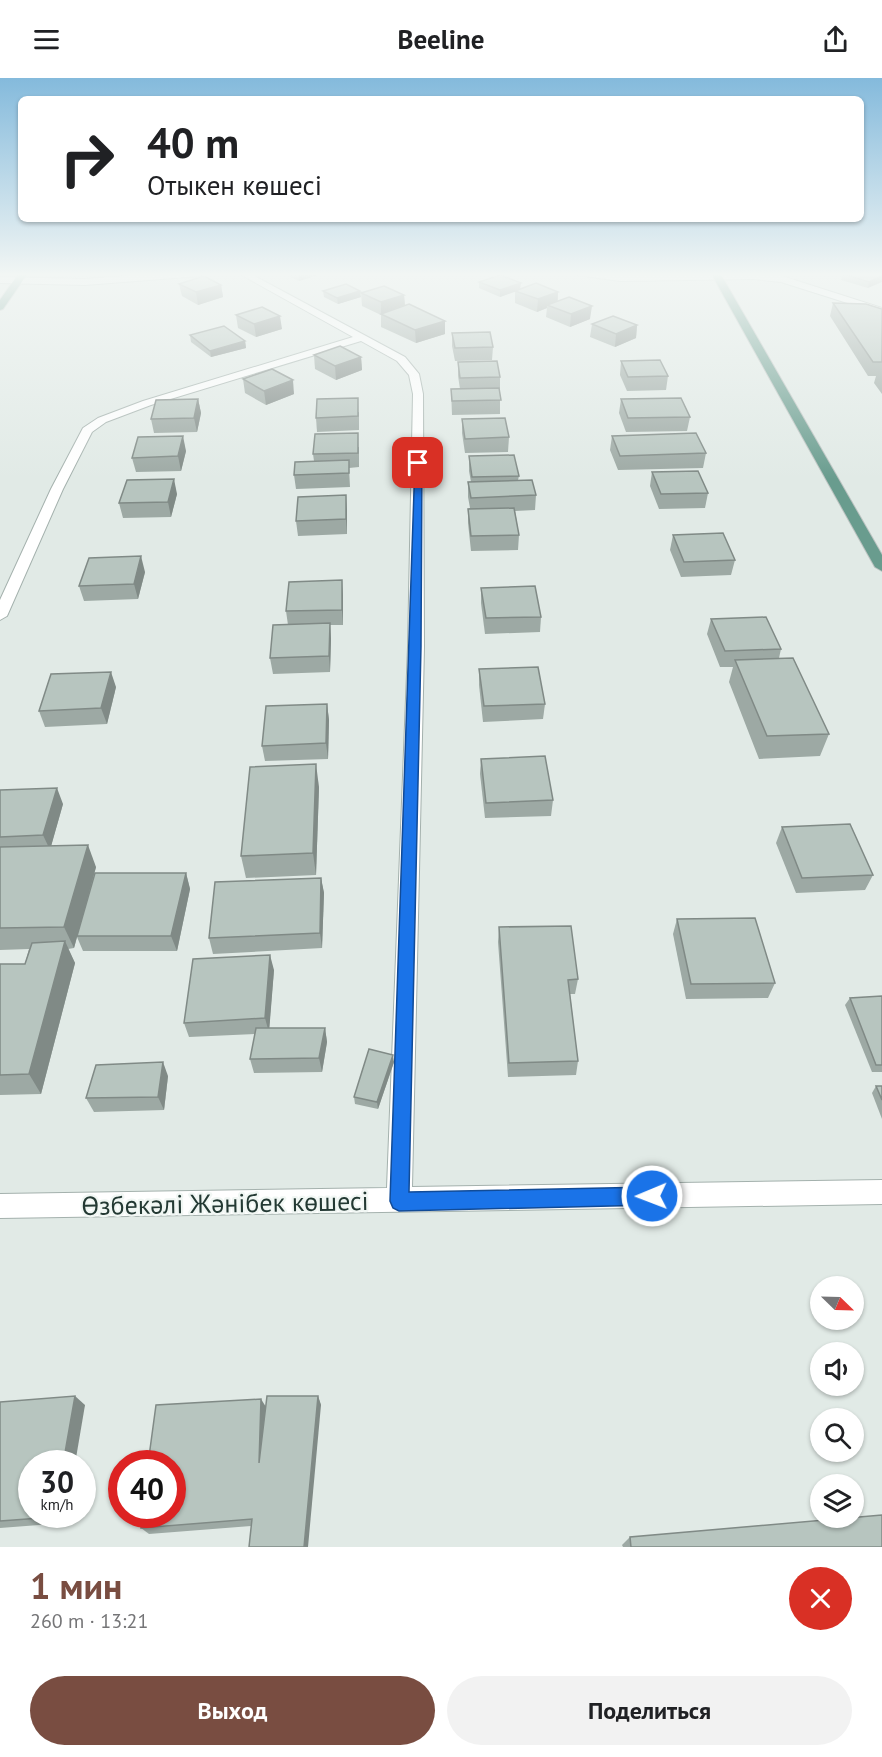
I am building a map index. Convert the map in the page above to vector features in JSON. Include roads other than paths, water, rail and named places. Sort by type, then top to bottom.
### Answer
[{"type":"main road","points":[[754,342],[882,567]]},
{"type":"street","points":[[0,616],[57,489],[87,430],[102,420],[129,410],[350,342]]},
{"type":"street","points":[[367,342],[407,364],[414,374],[418,394],[416,646],[399,1201]]},
{"type":"street","name":"Өзбекәлі Жәнібек көшесі","points":[[0,1206],[882,1192]]}]
